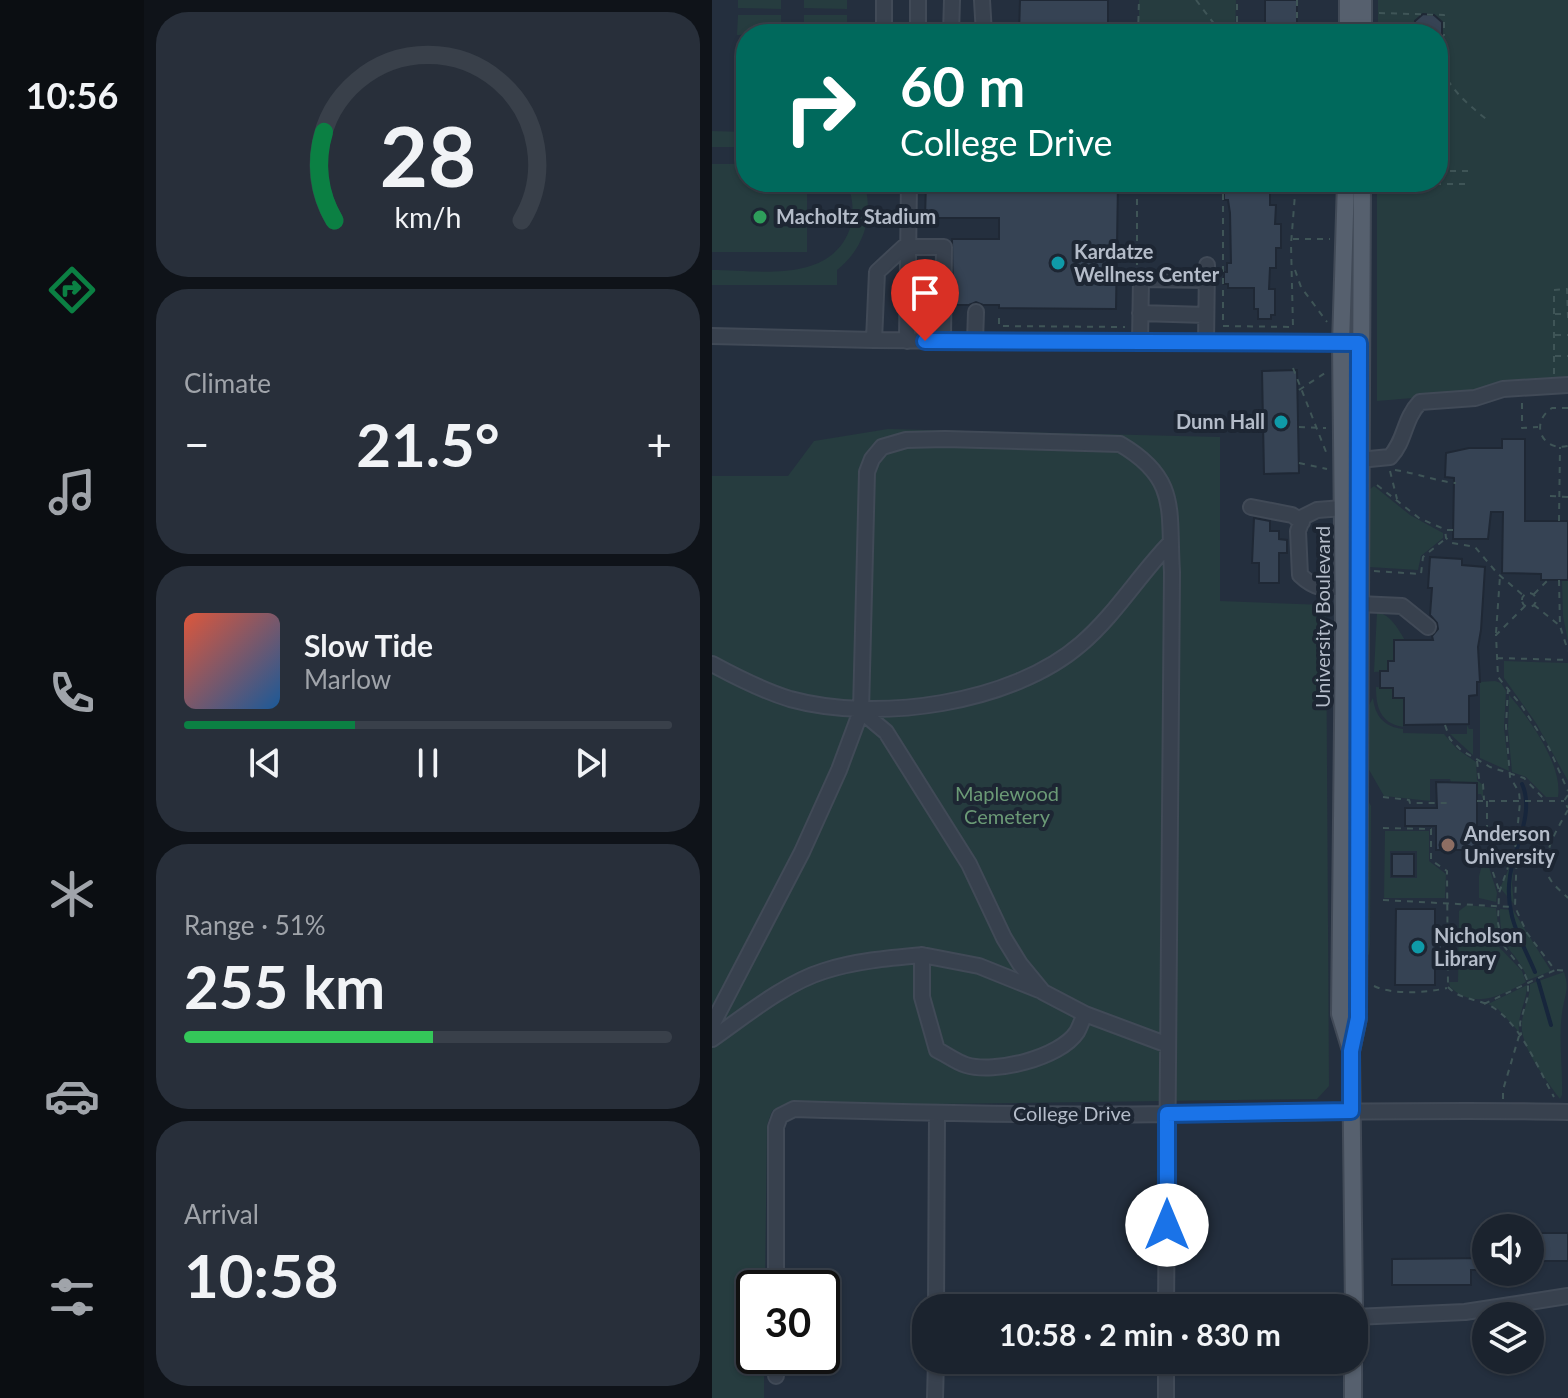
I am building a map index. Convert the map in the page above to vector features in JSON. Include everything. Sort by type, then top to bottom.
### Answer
[{"type":"main road","points":[[1344,24],[1348,0]]},
{"type":"main road","name":"University Boulevard","points":[[1346,192],[1341,344],[1343,508],[1351,587],[1359,604],[1356,975],[1340,1014],[1351,1051],[1354,1294]]},
{"type":"main road","name":"University Boulevard","points":[[1356,975],[1351,587],[1359,460],[1359,343],[1366,192]]},
{"type":"main road","points":[[1353,1374],[1353,1398]]},
{"type":"street","points":[[884,0],[884,24]]},
{"type":"street","points":[[918,0],[918,24]]},
{"type":"street","points":[[951,24],[952,0]]},
{"type":"street","points":[[982,0],[983,24]]},
{"type":"street","points":[[907,341],[909,192]]},
{"type":"street","points":[[874,340],[877,272],[904,247],[944,247],[943,341]]},
{"type":"street","points":[[1140,343],[1141,279],[1207,272],[1206,343]]},
{"type":"street","points":[[975,341],[976,312]]},
{"type":"street","points":[[1139,320],[1206,315]]},
{"type":"street","points":[[712,336],[907,341],[1359,343]]},
{"type":"street","points":[[1359,460],[1390,457],[1399,448],[1409,414],[1420,402],[1475,398],[1503,389],[1561,386]]},
{"type":"street","points":[[712,1025],[802,852],[839,770],[861,711],[867,472],[882,447],[906,440],[945,439],[1120,444],[1143,457],[1168,494],[1170,543],[1166,1294]]},
{"type":"street","points":[[1251,507],[1292,515],[1302,522]]},
{"type":"street","points":[[1343,508],[1317,510],[1303,517],[1298,545],[1300,575],[1313,587],[1351,587]]},
{"type":"street","points":[[712,664],[790,698],[861,711],[931,706],[986,694],[1051,665],[1081,644],[1119,603],[1143,570],[1170,543]]},
{"type":"street","points":[[1359,604],[1402,606],[1428,627]]},
{"type":"street","points":[[861,711],[886,732],[969,864],[1004,938],[1043,992]]},
{"type":"street","points":[[712,1039],[756,1008],[821,971],[876,959],[922,955],[979,966],[1043,992],[1085,1014],[1168,1045]]},
{"type":"street","points":[[922,955],[922,997],[937,1050],[967,1065],[1006,1065],[1037,1059],[1063,1045],[1076,1033],[1085,1014]]},
{"type":"street","name":"College Drive","points":[[776,1270],[776,1127],[780,1116],[794,1109],[937,1114],[1167,1114],[1563,1108]]},
{"type":"street","points":[[936,1294],[937,1114]]},
{"type":"street","points":[[1368,1316],[1465,1312],[1568,1296]]},
{"type":"street","points":[[935,1398],[936,1374]]},
{"type":"street","points":[[1166,1374],[1166,1398]]},
{"type":"path","points":[[1138,24],[1139,0]]},
{"type":"path","points":[[1196,0],[1214,24]]},
{"type":"path","points":[[1237,0],[1237,24]]},
{"type":"path","points":[[1297,0],[1297,24]]},
{"type":"path","points":[[1368,6],[1444,15],[1444,24]]},
{"type":"path","points":[[1448,82],[1457,95],[1486,119]]},
{"type":"path","points":[[1448,171],[1469,171]]},
{"type":"path","points":[[1448,183],[1469,184]]},
{"type":"path","points":[[1137,192],[1137,269]]},
{"type":"path","points":[[1222,192],[1223,326],[1293,327],[1291,239],[1297,192]]},
{"type":"path","points":[[1291,239],[1344,238]]},
{"type":"path","points":[[1293,265],[1301,287],[1331,326]]},
{"type":"path","points":[[1554,314],[1568,316],[1567,289],[1554,290],[1554,314],[1554,356],[1561,386]]},
{"type":"path","points":[[999,318],[999,326],[1139,320]]},
{"type":"path","points":[[1554,335],[1568,335]]},
{"type":"path","points":[[1554,356],[1568,356]]},
{"type":"path","points":[[1293,368],[1327,456]]},
{"type":"path","points":[[1300,389],[1333,368]]},
{"type":"path","points":[[1522,394],[1522,428],[1540,427]]},
{"type":"path","points":[[1568,408],[1558,406],[1546,412],[1540,427],[1547,443],[1568,446]]},
{"type":"path","points":[[1299,427],[1336,428]]},
{"type":"path","points":[[1559,521],[1560,447]]},
{"type":"path","points":[[1299,463],[1332,470]]},
{"type":"path","points":[[1397,500],[1389,469],[1420,473],[1438,481],[1456,483]]},
{"type":"path","points":[[1377,485],[1419,518],[1445,530],[1453,530]]},
{"type":"path","points":[[1550,496],[1568,497]]},
{"type":"path","points":[[1445,530],[1446,538],[1452,543],[1475,547],[1524,596],[1525,606]]},
{"type":"path","points":[[1421,574],[1423,557],[1446,538]]},
{"type":"path","points":[[1369,570],[1429,575]]},
{"type":"path","points":[[1500,575],[1496,635],[1498,677],[1549,748],[1568,793],[1564,801]]},
{"type":"path","points":[[1534,595],[1548,580]]},
{"type":"path","points":[[1559,580],[1560,626],[1568,651]]},
{"type":"path","points":[[1524,596],[1534,595]]},
{"type":"path","points":[[1534,595],[1534,605]]},
{"type":"path","points":[[1496,635],[1525,606],[1534,605],[1560,626]]},
{"type":"path","points":[[1496,657],[1568,660]]},
{"type":"path","points":[[1499,891],[1516,845],[1520,802],[1519,792],[1510,774],[1506,726],[1508,688]]},
{"type":"path","points":[[1445,725],[1450,739],[1461,750],[1524,778],[1546,801]]},
{"type":"path","points":[[1476,759],[1485,801],[1487,855],[1499,891],[1498,923],[1503,945],[1523,970],[1528,982],[1520,1035],[1503,1090],[1503,1100]]},
{"type":"path","points":[[1383,797],[1409,800],[1410,803],[1449,803]]},
{"type":"path","points":[[1477,801],[1564,801]]},
{"type":"path","points":[[1564,801],[1568,809],[1556,831],[1545,865],[1550,879],[1568,898]]},
{"type":"path","points":[[1383,828],[1431,829],[1431,860],[1447,871],[1448,987]]},
{"type":"path","points":[[1516,845],[1515,907],[1527,933],[1555,970]]},
{"type":"path","points":[[1383,900],[1515,907]]},
{"type":"path","points":[[1484,1004],[1555,970],[1568,971]]},
{"type":"path","points":[[1356,975],[1383,990],[1419,991],[1448,987],[1467,1000],[1495,1009],[1520,1035],[1563,1108]]},
{"type":"green space","points":[[738,0],[781,0],[781,9],[738,8]]},
{"type":"green space","points":[[804,0],[847,0],[847,9],[804,8]]},
{"type":"green space","points":[[1139,0],[1236,0],[1235,24],[1139,24]]},
{"type":"green space","points":[[1378,0],[1568,0],[1568,385],[1377,401],[1377,192],[1448,192],[1448,24],[1378,24]]},
{"type":"green space","points":[[738,15],[781,15],[781,24],[738,24]]},
{"type":"green space","points":[[804,15],[847,15],[847,24],[804,24]]},
{"type":"green space","points":[[712,131],[736,132],[736,147],[712,147]]},
{"type":"green space","name":"Macholtz Stadium","points":[[712,164],[736,164],[736,192],[807,192],[807,252],[712,252]]},
{"type":"green space","points":[[866,192],[867,219],[854,252],[837,270],[837,285],[712,285],[712,270],[770,272],[808,267],[825,259],[839,248],[849,231],[851,194]]},
{"type":"green space","name":"Maplewood Cemetery","points":[[888,429],[1220,437],[1220,601],[1326,605],[1329,1086],[1317,1099],[780,1106],[772,1111],[767,1125],[765,1270],[736,1270],[736,1374],[764,1374],[764,1398],[712,1398],[712,476],[788,476],[814,441]]},
{"type":"green space","points":[[1374,486],[1410,515],[1443,533],[1443,538],[1421,556],[1418,570],[1369,567],[1370,489]]},
{"type":"green space","points":[[1562,580],[1568,580],[1568,641],[1563,616]]},
{"type":"green space","points":[[1377,612],[1390,619],[1405,640],[1388,671],[1374,672]]},
{"type":"green space","points":[[1504,661],[1568,663],[1568,781],[1536,723],[1504,678]]},
{"type":"green space","points":[[1480,682],[1501,683],[1506,691],[1504,728],[1509,771],[1480,758]]},
{"type":"green space","points":[[1376,687],[1393,688],[1404,698],[1403,727],[1384,718],[1377,701]]},
{"type":"green space","points":[[1509,695],[1535,729],[1550,757],[1558,784],[1558,797],[1546,797],[1526,777],[1512,772]]},
{"type":"green space","points":[[1373,698],[1378,715],[1386,723],[1403,729],[1403,733],[1444,734],[1457,749],[1476,762],[1477,780],[1483,785],[1483,799],[1481,794],[1477,794],[1477,783],[1451,782],[1450,779],[1430,779],[1430,801],[1384,796],[1368,768],[1369,705]]},
{"type":"green space","points":[[1467,725],[1473,729],[1473,755],[1450,734],[1467,734]]},
{"type":"green space","points":[[1366,796],[1371,806],[1370,945],[1369,954],[1364,960]]},
{"type":"green space","points":[[1385,831],[1429,831],[1429,861],[1446,874],[1445,898],[1384,898]],"holes":[[[1390,851],[1417,851],[1417,878],[1390,878]]]},
{"type":"green space","points":[[1485,854],[1497,893],[1496,902],[1479,898],[1479,876]]},
{"type":"green space","points":[[1515,855],[1512,884],[1514,904],[1500,888]]},
{"type":"green space","points":[[1467,905],[1496,908],[1498,946],[1522,971],[1526,982],[1497,996],[1478,999],[1459,994],[1450,987],[1449,982],[1458,982],[1459,911]]},
{"type":"green space","points":[[1500,909],[1513,910],[1551,971],[1528,980],[1505,943]]},
{"type":"green space","points":[[1564,972],[1567,987],[1561,1025],[1560,1099],[1541,1073],[1524,1041],[1522,1021],[1530,984]]},
{"type":"green space","points":[[1527,985],[1519,1032],[1498,1009],[1488,1004]]},
{"type":"building","points":[[1020,0],[1108,0],[1108,24],[1019,24]]},
{"type":"building","points":[[1265,0],[1297,0],[1297,24],[1265,24]]},
{"type":"building","points":[[1423,14],[1434,15],[1442,24],[1415,24]]},
{"type":"building","name":"Kardatze Wellness Center","points":[[926,192],[1118,192],[1116,309],[999,308],[999,305],[976,302],[953,305],[952,239],[999,239],[999,218],[925,218]]},
{"type":"building","points":[[1224,192],[1270,192],[1270,205],[1276,205],[1275,224],[1281,224],[1281,248],[1276,248],[1276,268],[1270,268],[1269,289],[1275,289],[1275,315],[1271,315],[1271,319],[1258,319],[1258,309],[1254,309],[1254,288],[1228,288],[1228,284],[1224,284],[1227,263],[1231,263],[1230,213],[1228,200],[1224,200]]},
{"type":"building","name":"Dunn Hall","points":[[1297,370],[1299,473],[1264,474],[1262,371]]},
{"type":"building","points":[[1502,439],[1525,439],[1525,521],[1568,521],[1568,580],[1541,580],[1541,574],[1502,573],[1503,512],[1491,512],[1488,539],[1453,539],[1454,478],[1445,477],[1446,453],[1469,448],[1502,448]]},
{"type":"building","points":[[1254,518],[1270,521],[1270,531],[1279,531],[1279,539],[1287,540],[1287,553],[1279,553],[1279,583],[1259,583],[1259,563],[1252,563]]},
{"type":"building","points":[[1430,557],[1462,559],[1462,565],[1485,567],[1478,647],[1480,682],[1477,682],[1477,695],[1469,696],[1469,724],[1404,725],[1404,698],[1393,698],[1393,688],[1380,688],[1380,671],[1388,671],[1388,661],[1394,661],[1394,640],[1433,640],[1432,636],[1438,629],[1430,615]]},
{"type":"building","points":[[1436,782],[1477,783],[1477,850],[1436,850],[1436,826],[1405,826],[1405,808],[1437,808]]},
{"type":"building","points":[[1392,854],[1414,854],[1414,876],[1392,876]]},
{"type":"building","name":"Nicholson Library","points":[[1396,909],[1435,909],[1435,936],[1442,936],[1442,958],[1435,958],[1435,985],[1395,985]]},
{"type":"building","points":[[1544,1233],[1568,1233],[1568,1261],[1544,1261]]},
{"type":"building","points":[[1472,1258],[1471,1285],[1392,1285],[1392,1259]]},
{"type":"waterway","points":[[1522,784],[1525,818],[1510,876],[1509,903],[1515,926],[1535,972]]},
{"type":"waterway","points":[[1538,980],[1551,1025]]},
{"type":"place","name":"Macholtz Stadium","points":[[760,217]]},
{"type":"place","name":"Kardatze Wellness Center","points":[[1058,263]]},
{"type":"place","name":"Dunn Hall","points":[[1281,422]]},
{"type":"place","name":"Anderson University","points":[[1448,845]]},
{"type":"place","name":"Nicholson Library","points":[[1418,947]]},
{"type":"route","points":[[925,341],[1359,343],[1358,1018],[1351,1051],[1351,1111],[1167,1114],[1167,1225]]}]
